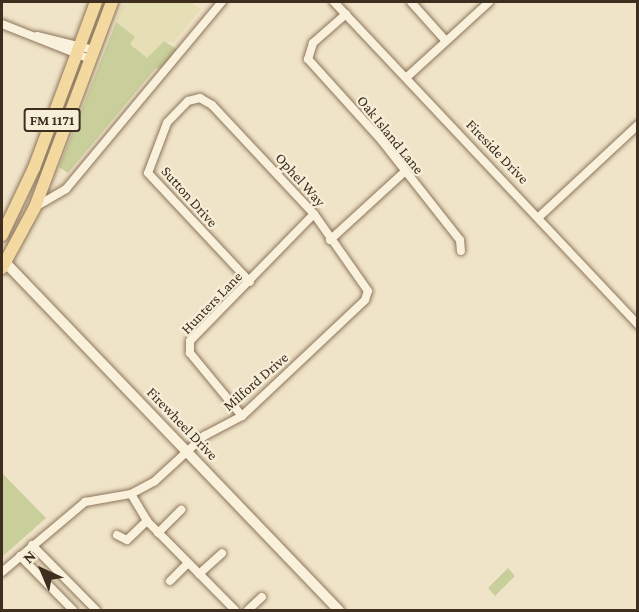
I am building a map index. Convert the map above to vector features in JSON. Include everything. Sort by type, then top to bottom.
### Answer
[{"type":"main road","name":"FM 1171","points":[[2,235],[34,168],[96,2]]},
{"type":"main road","name":"FM 1171","points":[[3,263],[35,207],[112,2]]},
{"type":"street","points":[[35,207],[66,189],[222,2]]},
{"type":"street","name":"Fireside Drive","points":[[334,2],[540,216],[638,325]]},
{"type":"street","points":[[411,2],[446,40]]},
{"type":"street","points":[[407,77],[489,2]]},
{"type":"street","name":"Oak Island Lane","points":[[346,14],[313,43],[308,59],[460,240],[461,251]]},
{"type":"street","points":[[2,24],[92,55]]},
{"type":"street","name":"Ophel Way","points":[[200,98],[314,214],[330,240],[368,291]]},
{"type":"street","name":"Sutton Drive","points":[[200,98],[188,101],[167,123],[148,173],[250,282]]},
{"type":"street","points":[[540,216],[638,125]]},
{"type":"street","points":[[330,240],[403,172]]},
{"type":"street","points":[[44,183],[56,194],[66,189]]},
{"type":"street","name":"Hunters Lane","points":[[242,416],[189,347],[314,214]]},
{"type":"street","name":"Firewheel Drive","points":[[3,263],[339,610]]},
{"type":"street","name":"Milford Drive","points":[[2,572],[85,502],[130,494],[155,481],[187,451],[242,416],[365,300],[368,291]]},
{"type":"street","points":[[130,494],[147,521],[231,609]]},
{"type":"street","points":[[158,533],[181,510]]},
{"type":"street","points":[[117,535],[127,540],[147,521]]},
{"type":"street","points":[[32,545],[96,610]]},
{"type":"street","points":[[199,574],[222,553]]},
{"type":"street","points":[[20,556],[73,610]]},
{"type":"street","points":[[170,581],[188,563]]},
{"type":"street","points":[[248,610],[262,597]]},
{"type":"shaded area","points":[[123,2],[191,2],[201,9],[173,43],[164,41],[147,59],[130,43],[134,37],[116,22]]},
{"type":"green space","points":[[116,22],[135,37],[130,44],[147,58],[164,41],[178,50],[167,65],[155,69],[68,173],[59,167]]},
{"type":"green space","points":[[2,473],[46,518],[2,557]]},
{"type":"green space","points":[[508,568],[515,576],[495,596],[488,588]]}]
